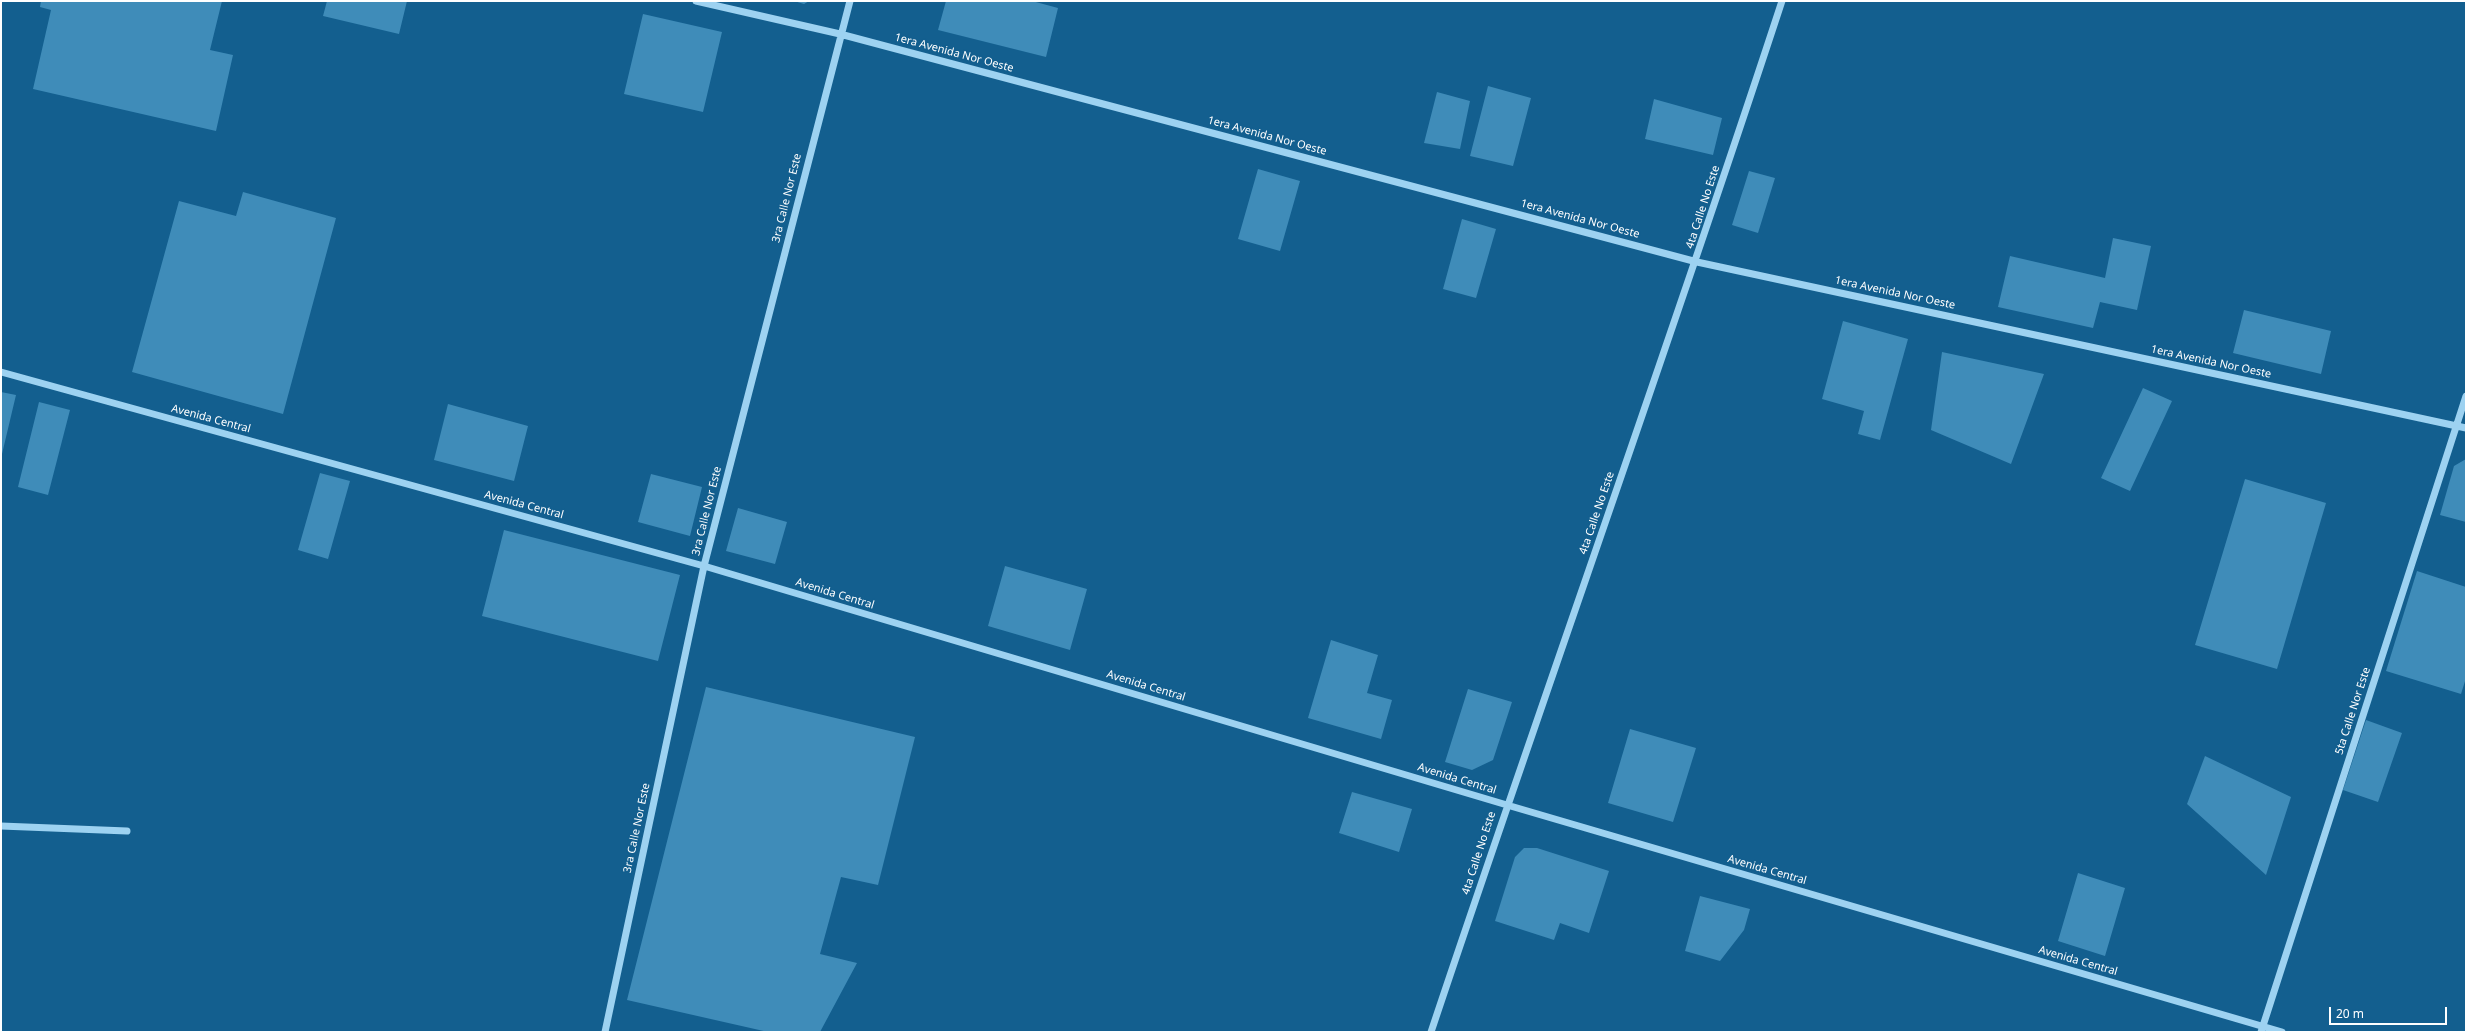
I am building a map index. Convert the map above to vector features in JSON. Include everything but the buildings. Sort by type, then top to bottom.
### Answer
[{"type":"street","name":"1era Avenida Nor Oeste","points":[[696,1],[840,34],[1697,262],[2466,428]]},
{"type":"street","name":"3ra Calle Nor Este","points":[[605,1032],[704,566],[840,34],[850,1]]},
{"type":"street","name":"4ta Calle No Este","points":[[1431,1032],[1507,805],[1697,262],[1782,1]]},
{"type":"street","name":"Avenida Central","points":[[1,372],[704,566],[2262,1029],[2282,1032]]},
{"type":"street","name":"5ta Calle Nor Este","points":[[2262,1029],[2466,396]]},
{"type":"street","points":[[1,826],[128,831]]}]
